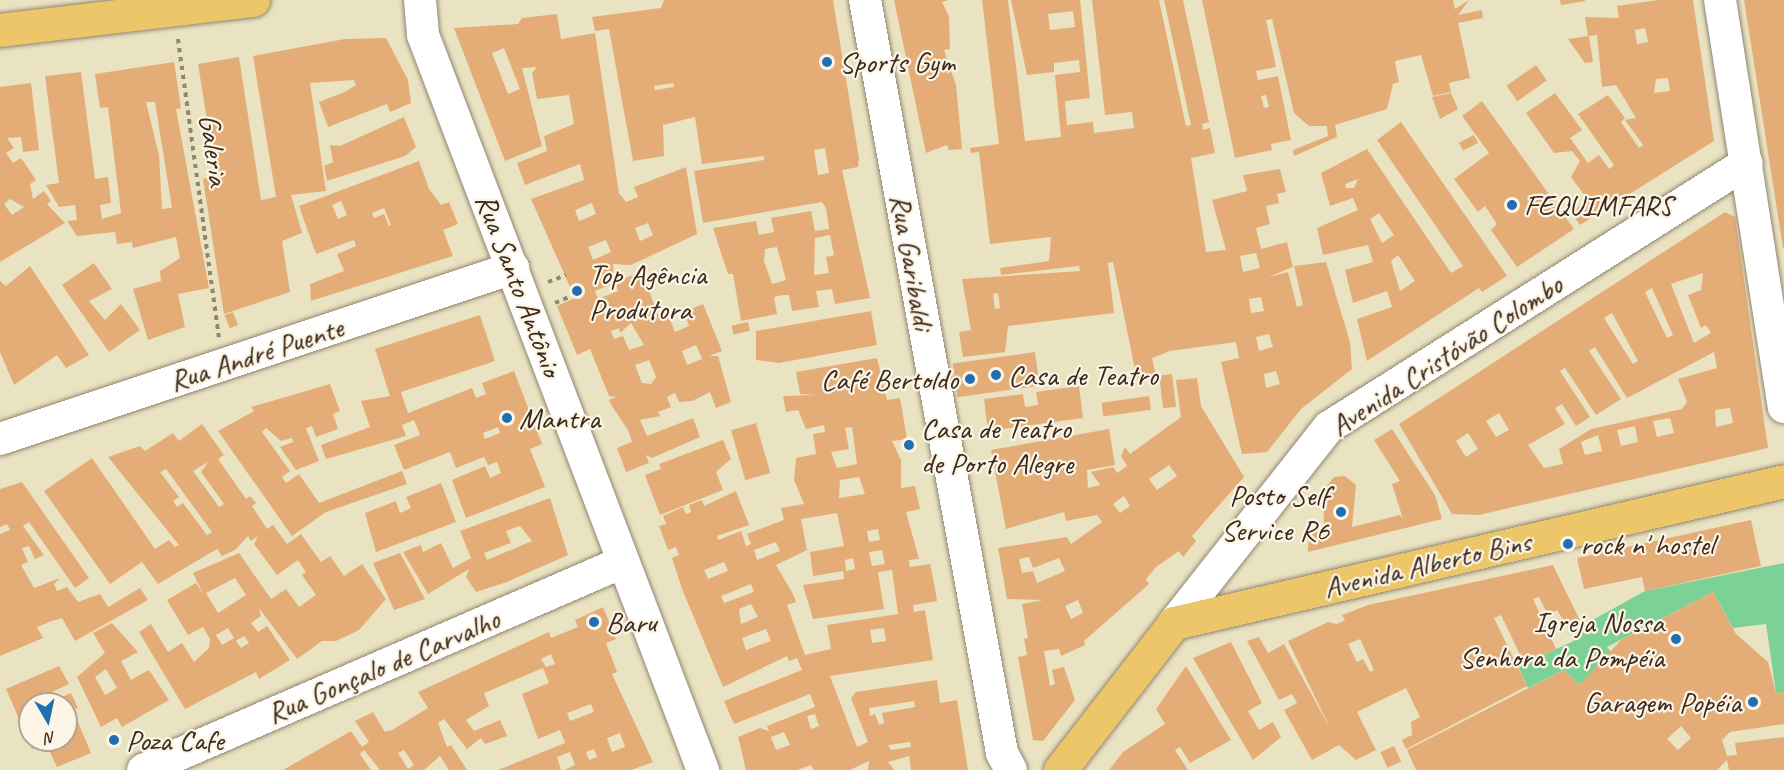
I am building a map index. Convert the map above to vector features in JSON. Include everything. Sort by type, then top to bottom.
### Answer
[{"type":"main road","points":[[0,30],[253,0]]},
{"type":"main road","name":"Avenida Alberto Bins","points":[[1174,623],[1784,481]]},
{"type":"main road","name":"Avenida Cristóvão Colombo","points":[[1060,770],[1174,623]]},
{"type":"street","name":"Rua Santo Antônio","points":[[420,0],[423,35],[703,770]]},
{"type":"street","name":"Rua Garibaldi","points":[[865,0],[1002,753],[1011,770]]},
{"type":"street","points":[[1719,0],[1784,407]]},
{"type":"street","name":"Avenida Cristóvão Colombo","points":[[1174,623],[1329,427],[1746,163]]},
{"type":"street","name":"Rua André Puente","points":[[0,439],[513,268]]},
{"type":"street","name":"Rua Gonçalo de Carvalho","points":[[143,770],[623,562]]},
{"type":"path","name":"Galeria","points":[[173,9],[223,365]]},
{"type":"green space","points":[[1784,563],[1784,692],[1776,693],[1766,624],[1733,628],[1713,592],[1607,647],[1613,654],[1579,685],[1564,670],[1528,688],[1518,666],[1574,641],[1571,632],[1645,591]]},
{"type":"building","points":[[664,0],[833,0],[859,158],[858,167],[842,170],[870,298],[835,304],[832,289],[816,291],[819,307],[792,311],[789,295],[783,295],[774,297],[777,314],[741,321],[733,274],[728,274],[713,228],[756,221],[759,235],[774,232],[771,218],[811,211],[815,231],[829,229],[826,208],[822,202],[703,223],[694,171],[764,160],[764,156],[702,164],[695,117],[663,125],[664,156],[633,161],[609,29],[595,31],[592,17],[661,8]],"holes":[[[673,83],[674,87],[655,90],[654,86]],[[825,148],[829,173],[818,175],[814,150]],[[830,235],[834,255],[826,257],[829,273],[814,275],[815,238]],[[777,247],[786,280],[772,284],[764,261],[765,249]]]},
{"type":"building","points":[[894,0],[948,0],[942,2],[949,16],[950,49],[944,50],[956,85],[962,149],[949,150],[947,145],[926,153]]},
{"type":"building","points":[[982,0],[1008,0],[1025,141],[1061,137],[1055,75],[1080,72],[1079,60],[1054,63],[1054,72],[1027,75],[1011,0],[1080,0],[1090,98],[1065,101],[1067,125],[1093,122],[1094,133],[1134,128],[1132,112],[1105,115],[1092,0],[1159,0],[1186,126],[1191,125],[1164,0],[1183,0],[1209,122],[1202,124],[1203,130],[1210,128],[1215,153],[1191,158],[1206,252],[1226,250],[1212,200],[1247,191],[1243,175],[1280,169],[1286,192],[1277,194],[1279,203],[1266,206],[1270,224],[1256,228],[1261,249],[1287,242],[1293,267],[1268,277],[1288,272],[1297,307],[1303,305],[1294,266],[1326,262],[1350,342],[1352,369],[1301,409],[1267,452],[1242,454],[1221,362],[1239,358],[1236,342],[1170,351],[1152,358],[1156,376],[1137,379],[1113,262],[1108,263],[1114,313],[1008,326],[1005,352],[963,357],[959,332],[971,330],[962,279],[1080,271],[1079,266],[1001,275],[1000,268],[1049,261],[1051,237],[990,244],[979,152],[971,153],[970,148],[999,144]],"holes":[[[1073,11],[1075,27],[1050,30],[1048,14]],[[1256,253],[1260,268],[1243,272],[1240,256]],[[998,293],[1000,308],[995,309],[993,294]],[[1261,297],[1264,311],[1251,313],[1249,299]],[[1269,334],[1273,347],[1259,351],[1256,337]],[[1276,371],[1280,384],[1266,388],[1264,374]]]},
{"type":"building","points":[[1202,0],[1453,0],[1455,9],[1469,0],[1458,15],[1482,10],[1483,18],[1458,23],[1470,78],[1449,83],[1451,92],[1433,96],[1421,55],[1395,61],[1399,82],[1393,84],[1387,109],[1335,125],[1337,137],[1294,156],[1293,150],[1328,136],[1327,126],[1309,126],[1294,113],[1272,19],[1266,20],[1276,67],[1256,71],[1258,80],[1278,76],[1291,140],[1271,144],[1272,150],[1235,158]],"holes":[[[1266,95],[1269,107],[1264,108],[1261,96]]]},
{"type":"building","points":[[1560,0],[1585,0],[1585,1],[1561,5]]},
{"type":"building","points":[[1658,0],[1693,0],[1714,141],[1580,225],[1571,212],[1588,200],[1571,177],[1580,161],[1572,151],[1554,153],[1526,113],[1555,93],[1582,130],[1570,138],[1588,163],[1599,155],[1609,169],[1614,165],[1578,114],[1608,95],[1625,118],[1621,122],[1639,148],[1643,145],[1625,120],[1636,118],[1616,85],[1602,87],[1597,35],[1588,36],[1585,17],[1619,18],[1617,6]],"holes":[[[1645,28],[1648,42],[1637,44],[1635,30]],[[1668,78],[1670,91],[1654,93],[1656,79]]]},
{"type":"building","points":[[1744,0],[1784,0],[1784,248],[1783,248]]},
{"type":"building","points":[[557,14],[561,39],[595,33],[619,193],[626,202],[638,197],[634,187],[686,167],[697,234],[631,265],[613,264],[614,283],[595,291],[598,299],[618,291],[615,282],[641,272],[661,321],[669,317],[675,332],[689,326],[684,312],[703,304],[722,351],[709,356],[718,356],[731,402],[716,408],[710,392],[692,401],[679,402],[675,393],[667,397],[671,407],[658,412],[660,416],[640,420],[647,436],[693,418],[700,437],[652,458],[646,455],[649,463],[626,472],[617,448],[632,442],[628,430],[609,400],[616,397],[609,396],[590,349],[577,355],[557,306],[575,298],[531,199],[584,180],[580,164],[525,185],[517,163],[547,151],[544,136],[574,124],[569,95],[537,99],[532,73],[537,67],[522,68],[542,146],[505,161],[454,28],[518,24],[522,18]],"holes":[[[504,48],[520,89],[508,94],[492,53]],[[592,203],[596,214],[579,221],[575,210]],[[648,223],[653,235],[640,241],[635,228]],[[606,240],[611,252],[593,260],[588,247]],[[631,323],[644,345],[629,350],[623,336],[614,339],[611,331],[619,328],[620,333]],[[696,345],[702,359],[687,365],[682,351]],[[649,360],[656,377],[651,384],[642,383],[635,365]]]},
{"type":"building","points":[[1589,36],[1593,62],[1585,63],[1568,39]]},
{"type":"building","points":[[386,38],[408,80],[411,103],[390,112],[387,104],[328,127],[319,102],[345,92],[356,85],[354,80],[310,83],[326,191],[291,195],[302,233],[282,241],[290,292],[224,314],[203,179],[216,176],[198,64],[239,57],[261,200],[276,197],[253,56],[345,39]]},
{"type":"building","points":[[174,62],[181,108],[176,109],[209,288],[178,294],[185,327],[148,340],[133,289],[161,281],[160,271],[180,258],[176,237],[133,248],[132,242],[117,244],[115,232],[77,236],[67,221],[77,220],[75,205],[59,207],[46,185],[59,183],[45,76],[81,72],[95,179],[108,177],[111,203],[100,205],[102,219],[121,213],[108,107],[100,108],[95,74]],"holes":[[[146,102],[155,102],[172,208],[162,209],[159,155]]]},
{"type":"building","points":[[1536,65],[1547,81],[1517,101],[1507,86]]},
{"type":"building","points":[[31,83],[39,150],[23,152],[21,137],[7,138],[14,148],[6,153],[13,163],[21,158],[36,180],[30,184],[33,199],[44,191],[51,201],[47,204],[65,223],[0,262],[0,87]],"holes":[[[10,199],[24,207],[12,215],[4,204]]]},
{"type":"building","points":[[1451,93],[1458,109],[1440,119],[1432,97]]},
{"type":"building","points":[[1482,101],[1574,229],[1517,267],[1491,230],[1497,224],[1485,206],[1478,212],[1454,179],[1489,153],[1462,116]]},
{"type":"building","points":[[404,117],[416,147],[405,156],[327,181],[324,166],[333,162],[330,145],[340,146]]},
{"type":"building","points":[[1401,122],[1507,276],[1482,292],[1479,288],[1367,361],[1357,319],[1392,307],[1387,291],[1353,303],[1345,270],[1373,262],[1368,245],[1323,255],[1317,228],[1358,210],[1353,198],[1330,206],[1321,173],[1367,149],[1451,273],[1463,266],[1377,140]],"holes":[[[1358,179],[1354,188],[1346,188],[1345,184]],[[1379,213],[1394,235],[1382,243],[1370,219]],[[1398,255],[1415,281],[1400,291],[1391,261]]]},
{"type":"building","points":[[1474,135],[1478,143],[1463,151],[1459,143]]},
{"type":"building","points":[[419,161],[429,189],[441,205],[449,202],[458,224],[443,230],[453,256],[311,301],[310,284],[344,271],[337,254],[356,246],[354,240],[316,254],[299,206]],"holes":[[[341,201],[347,215],[338,219],[332,205]],[[384,208],[391,225],[389,226],[384,214],[374,218],[372,213]]]},
{"type":"building","points":[[1725,212],[1735,217],[1768,448],[1479,515],[1452,514],[1399,424]],"holes":[[[1703,273],[1701,290],[1688,295],[1701,328],[1706,325],[1711,333],[1694,343],[1671,284]],[[1652,288],[1673,335],[1667,338],[1645,292]],[[1612,313],[1638,361],[1633,364],[1604,318]],[[1595,347],[1627,398],[1714,352],[1717,368],[1678,379],[1687,402],[1682,409],[1591,429],[1559,449],[1563,464],[1544,468],[1528,445],[1565,424],[1555,408],[1562,404],[1576,426],[1590,417],[1560,371],[1565,368],[1596,415],[1621,399],[1589,351]],[[1730,408],[1733,423],[1716,427],[1715,410]],[[1499,413],[1509,430],[1496,437],[1486,421]],[[1670,418],[1674,433],[1657,437],[1653,421]],[[1635,426],[1638,442],[1621,446],[1617,430]],[[1468,433],[1478,449],[1466,457],[1456,441]],[[1598,435],[1602,451],[1585,455],[1581,442]]]},
{"type":"building","points":[[94,263],[112,289],[89,301],[105,320],[121,304],[140,330],[109,352],[62,285]]},
{"type":"building","points":[[30,266],[89,355],[66,368],[57,355],[14,385],[0,352],[0,281],[6,286]]},
{"type":"building","points":[[871,311],[877,345],[779,363],[756,360],[756,331]]},
{"type":"building","points":[[233,312],[238,325],[230,328],[225,315]]},
{"type":"building","points":[[480,315],[495,361],[401,392],[408,413],[472,388],[476,398],[486,394],[482,383],[514,371],[542,444],[530,449],[545,487],[466,518],[452,480],[485,466],[490,478],[501,473],[497,462],[488,465],[484,457],[456,468],[450,452],[404,470],[394,445],[420,435],[414,420],[402,425],[406,436],[326,459],[321,445],[370,427],[361,401],[390,396],[375,349]],"holes":[[[498,427],[500,433],[485,439],[483,433]]]},
{"type":"building","points":[[748,322],[750,331],[733,335],[731,326]]},
{"type":"building","name":"Casa de Teatro","points":[[1035,352],[1040,386],[958,397],[953,364]]},
{"type":"building","points":[[877,358],[887,400],[900,398],[907,439],[892,441],[901,460],[901,488],[915,486],[920,509],[906,512],[919,559],[909,560],[910,567],[930,564],[937,601],[913,605],[914,612],[925,610],[933,660],[830,676],[857,747],[868,742],[851,698],[856,692],[937,680],[940,703],[957,700],[968,770],[911,770],[909,756],[888,762],[894,770],[868,770],[869,761],[850,770],[814,770],[811,765],[797,770],[746,770],[738,737],[760,728],[769,731],[767,726],[815,707],[810,694],[734,724],[724,701],[802,670],[797,658],[789,661],[787,656],[723,687],[682,589],[672,558],[679,555],[676,547],[668,550],[659,526],[666,524],[663,516],[683,507],[686,514],[691,512],[689,505],[702,500],[704,506],[736,491],[749,525],[717,536],[718,540],[741,531],[746,546],[751,544],[747,534],[784,520],[781,508],[804,504],[794,480],[796,458],[816,454],[813,434],[825,432],[824,425],[806,429],[798,410],[786,412],[783,396],[817,395],[800,394],[796,372]],"holes":[[[852,427],[857,464],[837,468],[831,452],[849,449],[845,428]],[[859,477],[865,494],[839,498],[840,480]],[[837,513],[844,546],[810,552],[813,576],[843,571],[844,579],[803,585],[813,619],[884,609],[878,572],[892,570],[898,614],[827,625],[831,649],[805,655],[787,605],[796,602],[776,565],[807,550],[801,519]],[[878,529],[880,540],[869,542],[867,531]],[[776,542],[780,551],[757,560],[754,550]],[[882,550],[885,564],[872,566],[869,552]],[[853,558],[855,569],[846,571],[845,560]],[[724,562],[728,571],[708,579],[704,570]],[[751,584],[754,592],[724,603],[721,596]],[[751,604],[758,617],[741,624],[739,609]],[[884,628],[886,641],[872,643],[870,630]],[[766,629],[771,641],[746,650],[742,638]],[[914,701],[915,707],[882,713],[884,723],[879,725],[875,714],[870,716],[869,708]],[[815,714],[819,726],[811,729],[807,716]],[[784,732],[790,745],[776,750],[771,737]],[[910,742],[911,747],[891,750],[888,745]]]},
{"type":"building","points":[[1172,374],[1176,407],[1163,408],[1159,376]]},
{"type":"building","points":[[1197,378],[1201,406],[1244,477],[1192,536],[1196,541],[1183,557],[1179,551],[1156,567],[1146,579],[1149,584],[1084,641],[1085,645],[1061,656],[1059,649],[1044,651],[1050,686],[1055,684],[1052,670],[1064,667],[1075,700],[1043,741],[1033,740],[1018,657],[1027,655],[1024,639],[1028,638],[1022,604],[1043,600],[1007,599],[998,548],[1067,537],[1071,544],[1102,522],[1097,515],[1066,521],[1064,512],[1006,529],[991,450],[1109,429],[1115,465],[1087,470],[1088,488],[1100,485],[1091,472],[1113,467],[1117,473],[1127,466],[1121,456],[1125,447],[1130,454],[1181,417],[1176,380]],"holes":[[[1169,465],[1177,476],[1157,490],[1149,479]],[[1124,496],[1130,506],[1120,513],[1113,504]],[[1029,557],[1033,568],[1059,558],[1065,571],[1037,583],[1033,571],[1022,573],[1019,559]],[[1078,600],[1083,613],[1071,619],[1065,606]]]},
{"type":"building","points":[[330,384],[340,411],[333,414],[338,429],[316,437],[312,426],[306,428],[319,461],[296,470],[280,447],[293,442],[292,438],[281,441],[266,428],[262,432],[290,471],[282,477],[286,483],[299,474],[319,503],[402,471],[407,484],[326,512],[292,536],[218,431],[254,411],[251,407]]},
{"type":"building","points":[[1079,386],[1083,418],[988,431],[984,399],[1023,394],[1025,407],[1038,405],[1036,392]]},
{"type":"building","points":[[1149,396],[1151,410],[1103,417],[1101,403]]},
{"type":"building","points":[[756,423],[770,473],[745,480],[731,430]]},
{"type":"building","points":[[202,424],[224,455],[218,459],[246,499],[250,496],[256,503],[252,506],[267,529],[273,525],[287,544],[301,534],[321,562],[330,556],[344,576],[362,564],[386,599],[359,630],[336,641],[322,641],[297,659],[259,608],[261,616],[251,623],[258,632],[267,626],[290,660],[259,679],[256,672],[185,709],[139,632],[151,624],[168,652],[182,643],[194,662],[209,648],[210,639],[203,627],[188,635],[167,600],[196,583],[203,594],[193,573],[239,553],[271,599],[286,589],[299,607],[316,595],[302,575],[306,572],[298,560],[277,575],[254,544],[258,536],[251,541],[248,536],[235,550],[222,556],[217,549],[158,584],[142,562],[110,584],[44,491],[92,458],[155,549],[169,540],[175,547],[179,545],[108,457],[140,446],[145,451],[173,433],[179,441]],"holes":[[[208,462],[201,472],[224,504],[219,507],[193,471]],[[166,469],[212,532],[207,535],[183,503],[177,507],[173,501],[179,497],[160,472]],[[235,578],[246,595],[218,613],[206,593]],[[228,628],[234,638],[222,645],[216,635]],[[244,636],[249,643],[241,648],[236,641]]]},
{"type":"building","points":[[1392,429],[1435,495],[1442,519],[1308,552],[1309,532],[1324,529],[1323,491],[1334,477],[1345,476],[1356,485],[1352,527],[1400,515],[1403,519],[1392,484],[1400,481],[1374,440]]},
{"type":"building","points":[[723,440],[731,459],[716,472],[723,490],[660,515],[645,475],[661,469],[659,464]]},
{"type":"building","points":[[22,482],[89,578],[75,588],[29,522],[23,526],[44,555],[35,559],[29,546],[22,548],[28,562],[21,565],[34,588],[60,578],[54,584],[57,591],[67,587],[78,602],[100,594],[108,607],[140,588],[148,600],[75,641],[62,618],[52,621],[37,627],[43,638],[0,656],[0,534],[10,530],[7,524],[0,527],[0,489]]},
{"type":"building","points":[[441,483],[456,522],[376,552],[365,513],[396,501],[400,513],[411,508],[406,497]]},
{"type":"building","points":[[550,498],[568,555],[507,582],[476,592],[466,577],[469,569],[428,594],[403,552],[421,545],[423,552],[441,543],[453,568],[471,558],[460,531]],"holes":[[[520,526],[532,541],[487,560],[484,553],[511,543],[506,531]]]},
{"type":"building","points":[[1751,520],[1761,566],[1645,591],[1642,577],[1584,589],[1577,558]]},
{"type":"building","points":[[400,553],[425,599],[394,610],[373,563]]},
{"type":"building","points":[[1553,565],[1583,627],[1571,632],[1557,610],[1548,615],[1539,597],[1533,599],[1556,649],[1524,663],[1501,615],[1494,618],[1527,686],[1406,749],[1402,740],[1412,735],[1411,722],[1420,717],[1406,688],[1357,712],[1376,750],[1356,760],[1339,745],[1312,760],[1284,710],[1297,703],[1292,694],[1279,700],[1247,641],[1259,637],[1268,653],[1284,644],[1331,730],[1288,641],[1328,622],[1337,624],[1345,620],[1342,615],[1368,605]],"holes":[[[1360,639],[1374,670],[1370,672],[1363,659],[1357,662],[1348,644]]]},
{"type":"building","points":[[1713,592],[1736,634],[1768,662],[1776,693],[1784,692],[1784,724],[1730,732],[1722,740],[1727,756],[1737,755],[1735,743],[1784,737],[1784,770],[1729,770],[1727,760],[1717,770],[1416,770],[1407,750],[1564,670],[1579,685],[1621,640]],"holes":[[[1681,726],[1691,738],[1678,750],[1667,739]]]},
{"type":"building","points":[[603,607],[616,639],[606,643],[617,672],[612,674],[653,762],[631,770],[564,770],[575,765],[570,752],[557,757],[561,770],[498,770],[565,743],[560,730],[538,739],[522,694],[549,683],[543,668],[484,693],[489,706],[466,720],[474,731],[500,720],[507,736],[485,744],[481,738],[467,749],[444,719],[438,723],[447,747],[451,745],[467,770],[449,770],[440,756],[424,770],[380,770],[364,750],[360,754],[371,770],[283,770],[351,731],[362,747],[369,742],[355,721],[373,712],[385,732],[392,730],[428,708],[418,692],[549,632],[551,638],[578,627],[575,620]],"holes":[[[551,654],[555,664],[546,667],[541,659]],[[591,704],[594,712],[570,721],[567,713]],[[620,733],[625,747],[612,752],[607,738]],[[594,749],[597,757],[589,760],[586,752]],[[404,750],[414,765],[408,769],[398,753]]]},
{"type":"building","points":[[112,623],[138,652],[121,661],[131,680],[149,670],[169,700],[122,727],[117,718],[101,727],[77,677],[105,653],[93,633]],"holes":[[[106,669],[117,688],[105,695],[95,677]]]},
{"type":"building","points":[[1231,642],[1262,703],[1248,711],[1259,730],[1273,722],[1281,737],[1253,760],[1193,658]]},
{"type":"building","points":[[59,666],[69,684],[52,692],[18,692],[18,717],[6,689]]},
{"type":"building","points":[[1186,666],[1231,740],[1190,763],[1180,747],[1175,750],[1188,770],[1109,770],[1123,752],[1165,724],[1156,709]]},
{"type":"building","points":[[78,722],[91,753],[57,767],[50,752],[78,752]]},
{"type":"building","points":[[1394,746],[1401,761],[1388,768],[1380,752]]},
{"type":"place","name":"Sports Gym","points":[[827,62]]},
{"type":"place","name":"FEQUIMFARS","points":[[1512,205]]},
{"type":"place","name":"Top Agência Produtora","points":[[577,291]]},
{"type":"place","name":"Casa de Teatro","points":[[996,375]]},
{"type":"place","name":"Café Bertoldo","points":[[970,379]]},
{"type":"place","name":"Mantra","points":[[507,418]]},
{"type":"place","name":"Casa de Teatro de Porto Alegre","points":[[909,445]]},
{"type":"place","name":"Posto Self Service R6","points":[[1341,512]]},
{"type":"place","name":"rock n' hostel","points":[[1568,544]]},
{"type":"place","name":"Baru","points":[[594,622]]},
{"type":"place","name":"Igreja Nossa Senhora da Pompéia","points":[[1676,639]]},
{"type":"place","name":"Garagem Popéia","points":[[1753,702]]},
{"type":"place","name":"Poza Cafe","points":[[114,740]]}]
